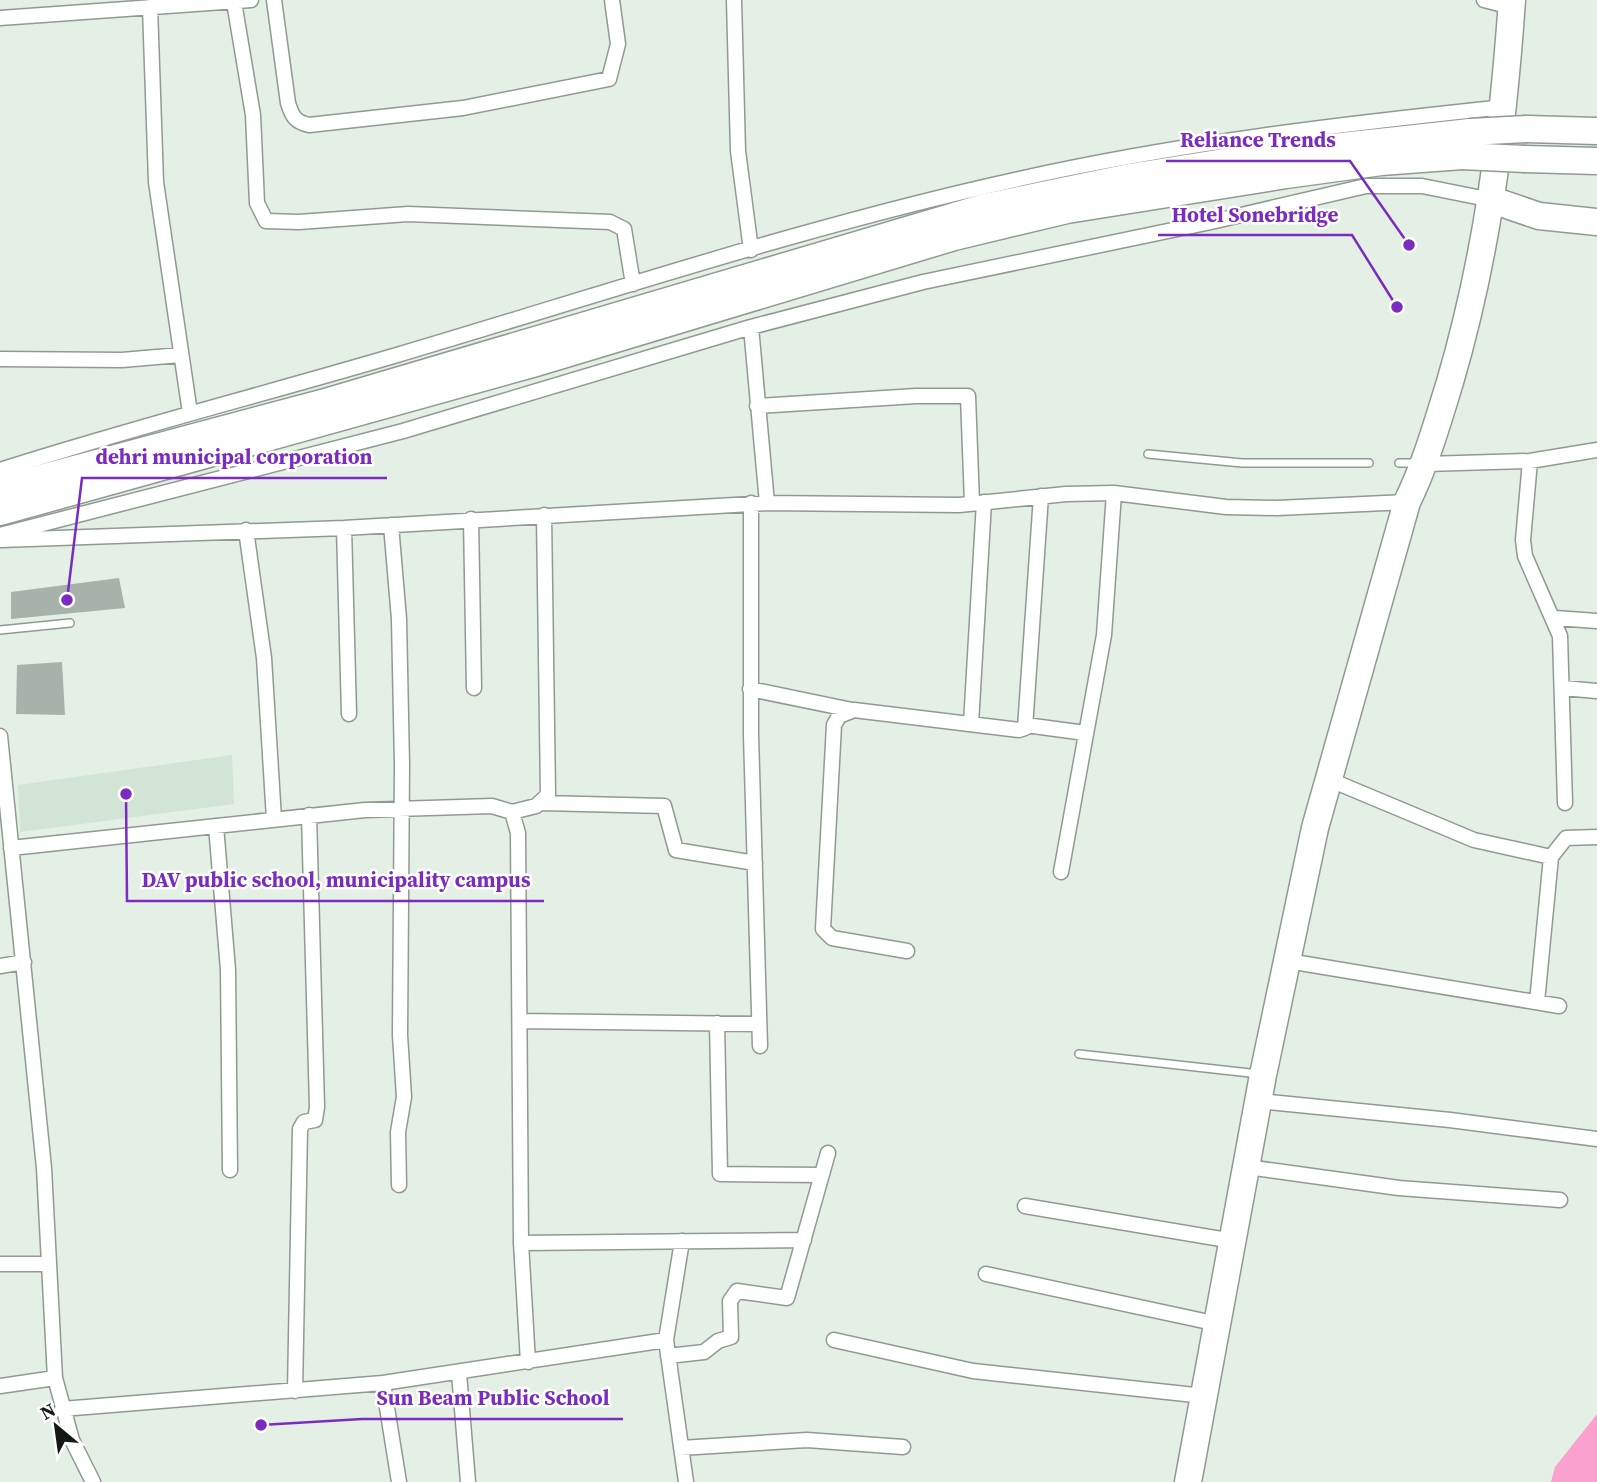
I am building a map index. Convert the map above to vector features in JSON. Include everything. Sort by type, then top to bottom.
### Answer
[{"type":"highway","points":[[1188,1482],[1264,1075],[1328,779],[1407,502],[1426,464],[1457,358],[1483,253],[1504,107],[1512,3]]},
{"type":"highway","points":[[2,494],[241,447],[536,363],[954,237],[1067,211],[1381,162],[1527,129],[1597,131]]},
{"type":"highway","points":[[1466,144],[1525,159],[1597,160]]},
{"type":"highway","points":[[1492,200],[1539,216],[1597,222]]},
{"type":"street","points":[[0,18],[251,0]]},
{"type":"street","points":[[274,0],[288,103],[292,115],[299,123],[309,125],[463,108],[609,79],[618,44],[612,0]]},
{"type":"street","points":[[734,0],[738,151],[751,250]]},
{"type":"street","points":[[1484,0],[1512,3]]},
{"type":"street","points":[[234,2],[253,115],[257,203],[266,221],[299,222],[408,214],[610,222],[624,229],[633,284]]},
{"type":"street","points":[[150,7],[156,182],[190,413]]},
{"type":"street","points":[[2,494],[190,413],[935,199],[1076,167],[1297,131],[1504,107]]},
{"type":"street","points":[[0,535],[403,430],[751,327],[923,282],[1211,222],[1334,191],[1400,185],[1492,200]]},
{"type":"street","points":[[751,327],[767,503]]},
{"type":"street","points":[[0,359],[122,360],[180,355]]},
{"type":"street","points":[[757,406],[968,396],[978,503],[971,724]]},
{"type":"street","points":[[1426,464],[1531,461],[1597,450]]},
{"type":"street","points":[[1531,461],[1524,509],[1525,556],[1555,618],[1563,653],[1565,803]]},
{"type":"street","points":[[1061,872],[1104,635],[1114,493]]},
{"type":"street","points":[[0,540],[344,528],[751,503],[892,506],[1114,493],[1226,507],[1277,508],[1407,502]]},
{"type":"street","points":[[1026,725],[1041,496]]},
{"type":"street","points":[[751,503],[750,689],[760,1046]]},
{"type":"street","points":[[542,803],[548,795],[544,515]]},
{"type":"street","points":[[471,519],[474,688]]},
{"type":"street","points":[[391,525],[401,666],[400,1035],[404,1097],[398,1132],[399,1185]]},
{"type":"street","points":[[344,528],[349,714]]},
{"type":"street","points":[[246,530],[264,657],[275,819]]},
{"type":"street","points":[[1555,618],[1597,621]]},
{"type":"street","points":[[1563,688],[1597,691]]},
{"type":"street","points":[[750,689],[854,710],[1019,730],[1026,725],[1085,733]]},
{"type":"street","points":[[854,710],[839,716],[833,734],[823,929],[832,938],[906,951]]},
{"type":"street","points":[[0,736],[44,1168],[55,1378],[72,1440],[93,1482]]},
{"type":"street","points":[[1328,779],[1474,840],[1551,857]]},
{"type":"street","points":[[10,848],[402,807],[492,806],[512,812],[542,803],[664,806],[676,850],[755,863]]},
{"type":"street","points":[[512,812],[518,833],[520,1243],[528,1362]]},
{"type":"street","points":[[295,1391],[300,1129],[304,1122],[314,1120],[317,1107],[309,815]]},
{"type":"street","points":[[216,826],[228,970],[230,1170]]},
{"type":"street","points":[[1537,1003],[1551,857],[1566,838],[1597,837]]},
{"type":"street","points":[[1287,961],[1559,1006]]},
{"type":"street","points":[[0,966],[24,962]]},
{"type":"street","points":[[520,1021],[759,1024]]},
{"type":"street","points":[[717,1023],[720,1174],[822,1175]]},
{"type":"street","points":[[1259,1101],[1450,1120],[1597,1139]]},
{"type":"street","points":[[668,1356],[704,1352],[719,1341],[731,1337],[730,1301],[737,1291],[788,1298],[828,1153]]},
{"type":"street","points":[[1247,1167],[1399,1188],[1560,1200]]},
{"type":"street","points":[[1025,1206],[1233,1241]]},
{"type":"street","points":[[520,1243],[804,1240]]},
{"type":"street","points":[[682,1241],[666,1340],[686,1482]]},
{"type":"street","points":[[0,1264],[47,1264]]},
{"type":"street","points":[[986,1274],[1218,1324]]},
{"type":"street","points":[[62,1409],[383,1383],[459,1374],[666,1340]]},
{"type":"street","points":[[834,1340],[973,1371],[1204,1396]]},
{"type":"street","points":[[459,1374],[468,1482]]},
{"type":"street","points":[[0,1386],[55,1378]]},
{"type":"street","points":[[383,1383],[399,1482]]},
{"type":"street","points":[[681,1448],[807,1440],[904,1447]]},
{"type":"lane","points":[[1148,454],[1242,463],[1369,463]]},
{"type":"lane","points":[[1399,463],[1426,464]]},
{"type":"lane","points":[[0,630],[71,623]]},
{"type":"lane","points":[[1079,1054],[1264,1075]]},
{"type":"shaded area","points":[[232,755],[234,804],[20,832],[18,785]]},
{"type":"shaded area","points":[[1597,1414],[1597,1482],[1551,1482],[1555,1467]]},
{"type":"building","points":[[119,578],[125,608],[11,619],[11,592]]},
{"type":"building","points":[[62,662],[65,715],[16,714],[17,665]]},
{"type":"place","name":"Reliance Trends","points":[[1409,245]]},
{"type":"place","name":"Hotel Sonebridge","points":[[1397,307]]},
{"type":"place","name":"dehri municipal corporation","points":[[67,600]]},
{"type":"place","name":"DAV public school, municipality campus","points":[[126,794]]},
{"type":"place","name":"Sun Beam Public School","points":[[261,1425]]}]
